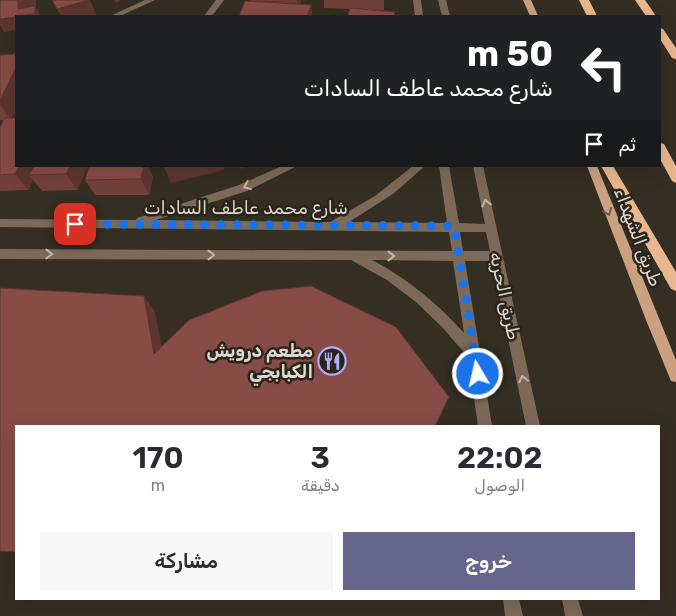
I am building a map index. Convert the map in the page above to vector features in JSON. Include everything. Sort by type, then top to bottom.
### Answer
[{"type":"highway","points":[[584,0],[592,15]]},
{"type":"highway","points":[[640,0],[650,15]]},
{"type":"highway","points":[[661,32],[676,56]]},
{"type":"highway","points":[[661,149],[676,178]]},
{"type":"highway","points":[[608,167],[676,285]]},
{"type":"main road","points":[[527,0],[534,15]]},
{"type":"main road","name":"طريق الشهداء","points":[[592,167],[676,376]]},
{"type":"street","points":[[116,15],[151,0]]},
{"type":"street","points":[[209,15],[220,0]]},
{"type":"street","points":[[417,0],[419,15]]},
{"type":"street","points":[[442,0],[446,15]]},
{"type":"street","points":[[131,224],[243,188],[290,167]]},
{"type":"street","points":[[332,226],[369,206],[400,186],[419,167]]},
{"type":"street","points":[[444,167],[485,425]]},
{"type":"street","name":"طريق الحريه","points":[[478,167],[533,425]]},
{"type":"street","name":"شارع محمد عاطف السادات","points":[[0,223],[454,226],[491,228]]},
{"type":"street","points":[[0,254],[497,256]]},
{"type":"street","points":[[350,255],[385,272],[418,295],[448,322],[475,357]]},
{"type":"street","points":[[512,600],[514,616]]},
{"type":"street","points":[[570,600],[574,616]]},
{"type":"building","points":[[0,0],[18,0],[18,9],[35,6],[35,14],[15,15],[15,17],[0,19]]},
{"type":"building","points":[[52,0],[89,0],[57,9]]},
{"type":"building","points":[[298,0],[298,2],[250,1]]},
{"type":"building","points":[[245,1],[311,5],[307,15],[239,15]]},
{"type":"building","points":[[350,8],[395,12],[394,15],[348,15]]},
{"type":"building","points":[[15,54],[15,70],[0,100],[0,55]]},
{"type":"building","points":[[5,118],[15,118],[15,167],[18,167],[15,174],[0,175],[0,127]]},
{"type":"building","points":[[33,167],[70,167],[66,174],[29,175]]},
{"type":"building","points":[[89,167],[144,167],[141,179],[85,180]]},
{"type":"building","points":[[311,286],[396,327],[449,397],[435,425],[15,425],[15,552],[0,551],[0,288],[144,296],[154,354],[189,320],[262,291]]},
{"type":"place","name":"مطعم درويش الكبابجي","points":[[332,361]]},
{"type":"route","points":[[75,224],[454,226],[478,374]]}]
